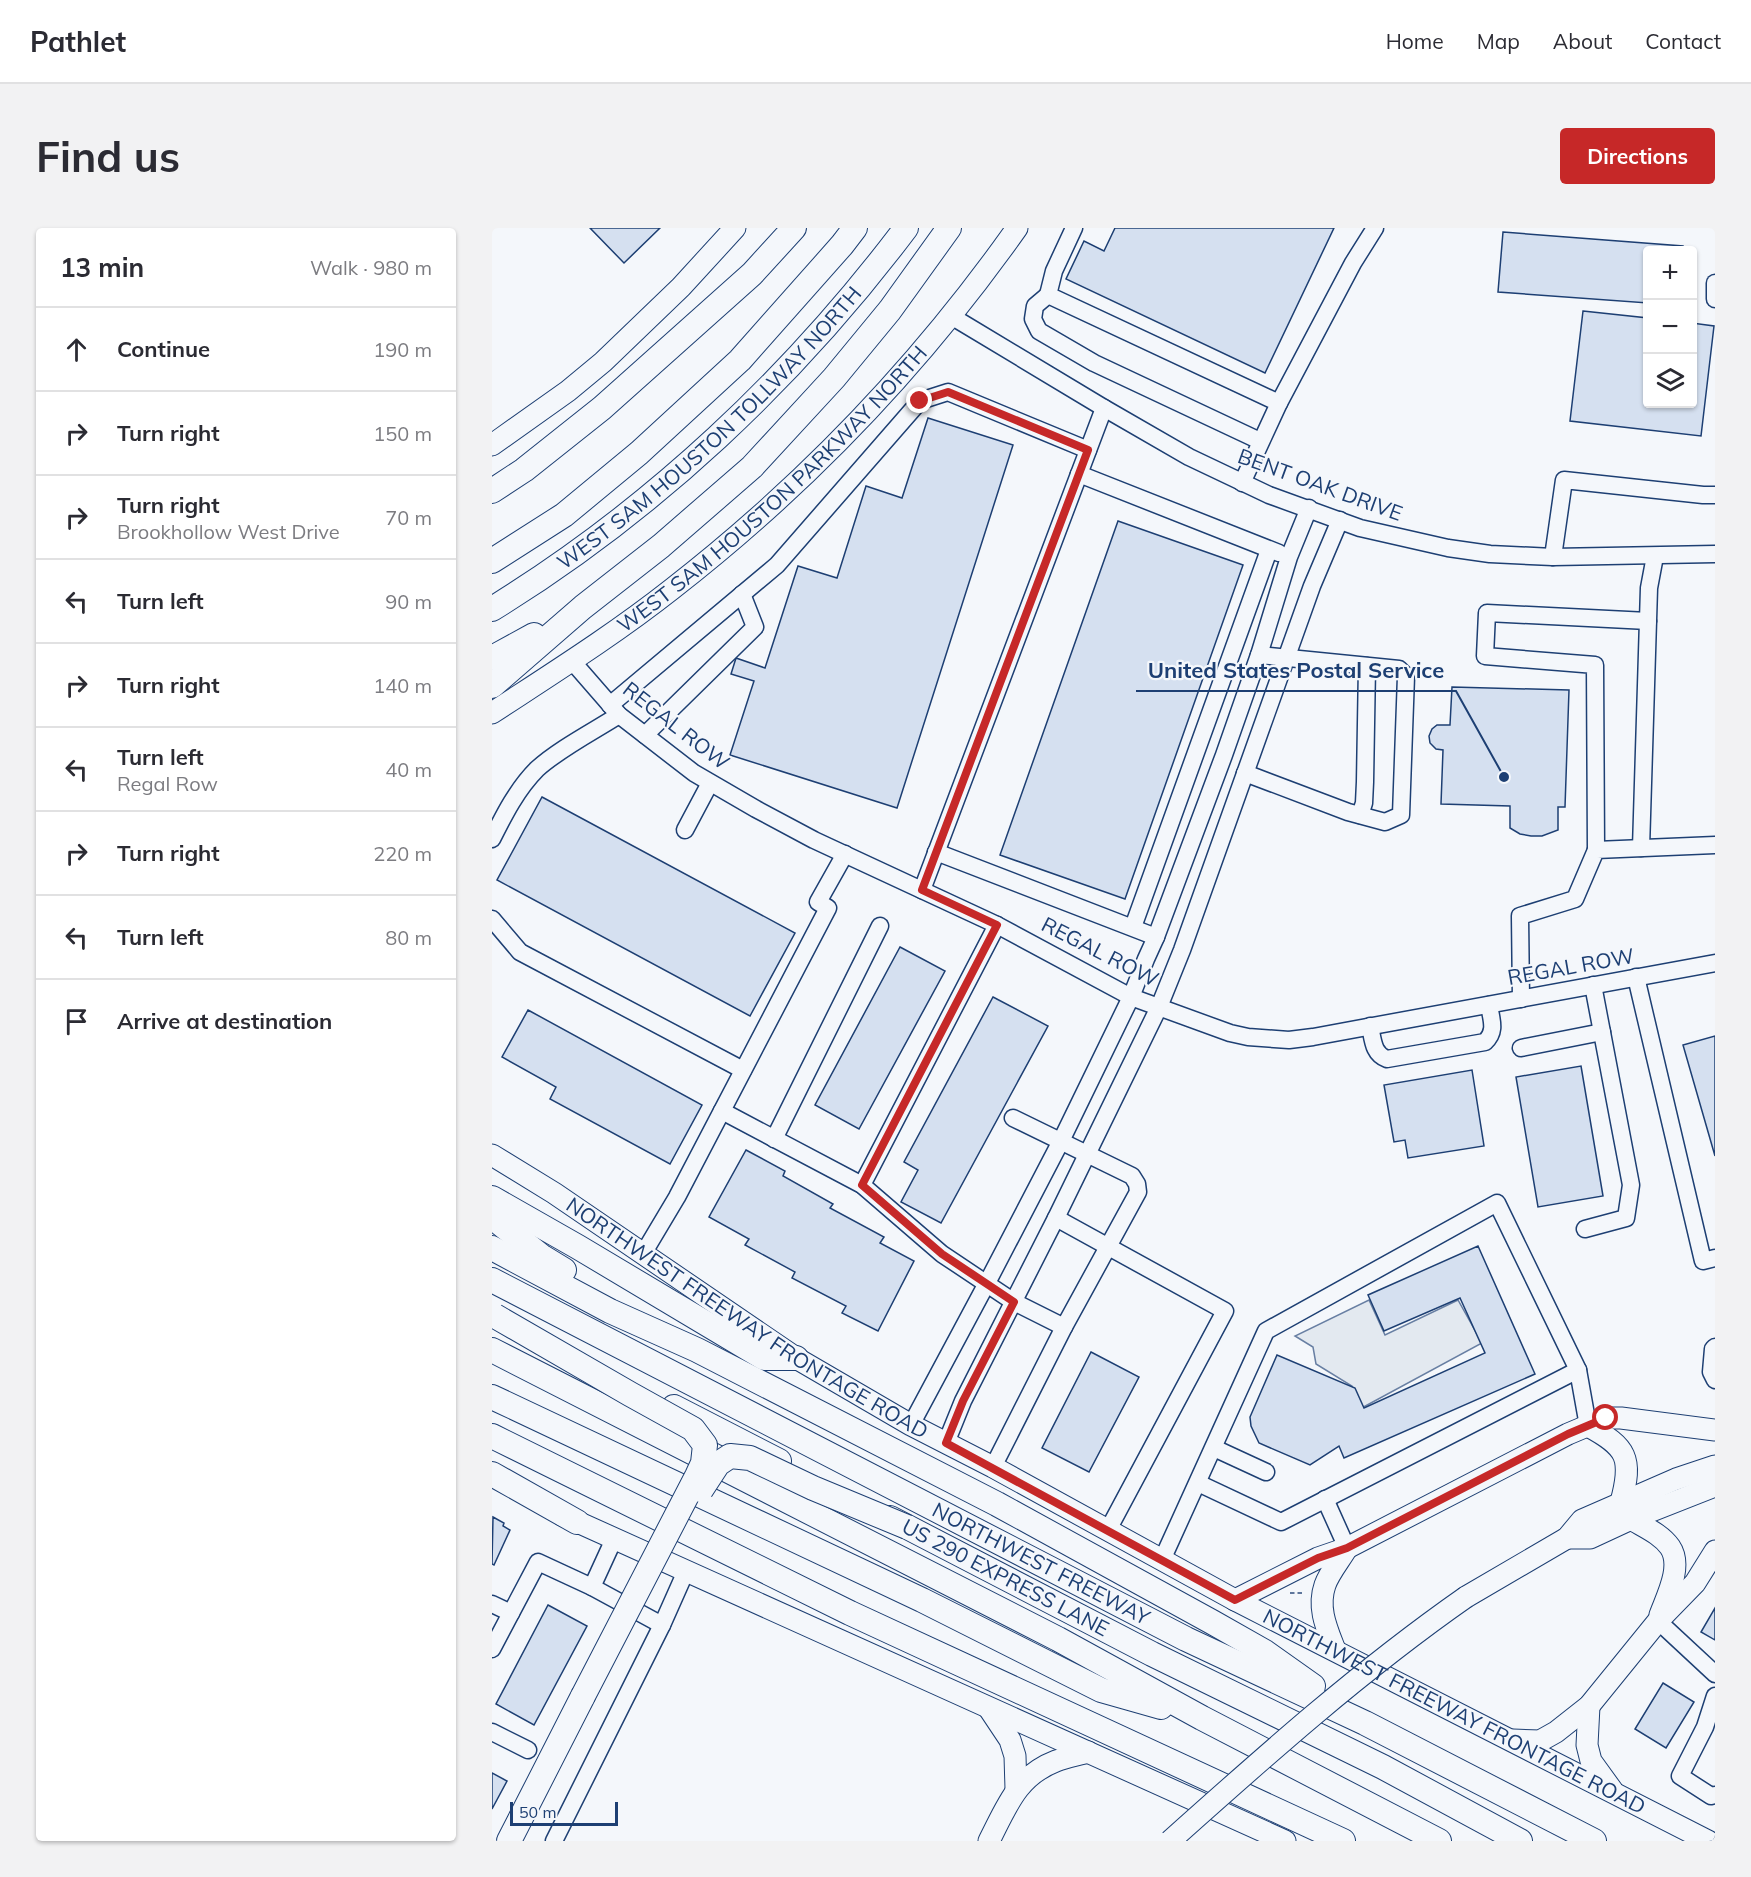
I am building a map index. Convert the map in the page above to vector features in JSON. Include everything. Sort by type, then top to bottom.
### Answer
[{"type":"highway","points":[[492,491],[524,470],[602,408],[752,274],[794,228]]},
{"type":"highway","name":"WEST SAM HOUSTON TOLLWAY NORTH","points":[[492,561],[564,515],[639,453],[740,360],[855,228]]},
{"type":"highway","name":"WEST SAM HOUSTON TOLLWAY NORTH","points":[[492,609],[578,551],[678,472],[762,394],[833,319],[906,228]]},
{"type":"highway","points":[[492,686],[752,467],[834,378],[890,310],[949,229]]},
{"type":"highway","points":[[492,658],[583,607]]},
{"type":"highway","points":[[492,1198],[764,1358],[796,1358]]},
{"type":"highway","points":[[492,1217],[541,1256],[698,1350],[1007,1510],[1212,1622],[1265,1652],[1365,1723]]},
{"type":"highway","points":[[492,1250],[609,1311],[698,1350]]},
{"type":"highway","points":[[492,1250],[643,1360]]},
{"type":"highway","name":"NORTHWEST FREEWAY","points":[[492,1280],[1186,1639],[1365,1723],[1594,1841]]},
{"type":"highway","points":[[494,1315],[693,1429],[705,1445],[703,1462],[697,1476],[520,1841]]},
{"type":"highway","name":"US 290 EXPRESS LANE","points":[[494,1315],[1152,1654],[1383,1767],[1520,1841]]},
{"type":"highway","points":[[492,1350],[1058,1640],[1439,1841]]},
{"type":"highway","points":[[492,1397],[922,1600],[1101,1690],[1202,1718]]},
{"type":"highway","points":[[492,1436],[850,1613],[1343,1841]]},
{"type":"highway","points":[[509,1841],[706,1480],[718,1464],[730,1456],[750,1458],[813,1488],[908,1527]]},
{"type":"highway","points":[[492,1474],[577,1522]]},
{"type":"main road","points":[[492,445],[568,391],[603,362],[681,286],[735,228]]},
{"type":"main road","name":"WEST SAM HOUSTON PARKWAY NORTH","points":[[492,713],[572,662],[671,590],[774,503],[852,427],[904,370],[951,316],[1017,228]]},
{"type":"main road","name":"NORTHWEST FREEWAY FRONTAGE ROAD","points":[[492,1155],[554,1193],[796,1358],[911,1425],[993,1467],[1235,1600],[1708,1841]]},
{"type":"main road","points":[[1235,1600],[1318,1558],[1347,1548],[1568,1434],[1606,1418],[1715,1430]]},
{"type":"main road","points":[[1588,1426],[1611,1438],[1621,1449],[1626,1463],[1626,1510]]},
{"type":"main road","points":[[1626,1510],[1676,1479],[1715,1466]]},
{"type":"main road","points":[[492,1486],[1088,1752],[1252,1832],[1285,1841]]},
{"type":"main road","points":[[1170,1841],[1290,1734],[1378,1662],[1466,1597],[1567,1538],[1582,1520],[1715,1486]]},
{"type":"main road","points":[[1626,1510],[1670,1547],[1675,1562],[1673,1578],[1658,1621]]},
{"type":"main road","points":[[1335,1650],[1323,1617],[1322,1601],[1325,1584],[1347,1548]]},
{"type":"main road","points":[[1509,1739],[1540,1741],[1556,1732],[1589,1706],[1658,1621],[1695,1583],[1715,1551]]},
{"type":"main road","points":[[1589,1706],[1587,1745],[1591,1761],[1614,1793]]},
{"type":"main road","points":[[990,1709],[1010,1740],[1015,1756],[1016,1789]]},
{"type":"main road","points":[[990,1841],[1016,1789],[1041,1768],[1057,1760],[1088,1752]]},
{"type":"street","points":[[1074,228],[1054,271],[1048,295],[1035,306],[1033,319],[1039,331],[1094,363],[1260,441]]},
{"type":"street","points":[[1242,483],[1279,403],[1353,263],[1375,228]]},
{"type":"street","points":[[1715,283],[1715,299]]},
{"type":"street","points":[[1048,295],[1279,403]]},
{"type":"street","name":"BENT OAK DRIVE","points":[[951,316],[1189,457],[1269,495],[1360,528],[1448,548],[1490,554],[1553,557],[1715,554]]},
{"type":"street","points":[[492,840],[507,808],[536,770],[614,710],[777,565],[920,401],[948,392],[1088,450]]},
{"type":"street","points":[[922,890],[1104,408]]},
{"type":"street","points":[[1079,474],[1289,557]]},
{"type":"street","points":[[1553,557],[1564,480],[1715,495]]},
{"type":"street","points":[[911,1425],[1061,1141],[1131,997],[1156,937],[1224,755],[1259,655],[1289,557],[1309,508]]},
{"type":"street","points":[[946,1443],[963,1401],[1088,1154],[1159,1007],[1182,950],[1312,586],[1340,520]]},
{"type":"street","points":[[1132,927],[1269,550]]},
{"type":"street","points":[[1641,848],[1649,588],[1655,555]]},
{"type":"street","points":[[645,735],[755,627],[742,594]]},
{"type":"street","points":[[1521,999],[1520,916],[1575,899],[1596,850],[1595,666],[1485,656],[1486,613],[1648,621]]},
{"type":"street","points":[[1245,773],[1385,822],[1401,815],[1406,676],[1399,669],[1259,655]]},
{"type":"street","name":"REGAL ROW","points":[[572,662],[614,710],[710,783],[845,854],[997,925],[1131,997],[1230,1033],[1267,1040],[1313,1037],[1715,963]]},
{"type":"street","points":[[1360,815],[1364,803],[1365,782],[1367,666]]},
{"type":"street","points":[[685,830],[710,783]]},
{"type":"street","points":[[1191,844],[1216,854]]},
{"type":"street","points":[[1596,850],[1715,845]]},
{"type":"street","points":[[936,852],[1156,937]]},
{"type":"street","points":[[643,1254],[677,1197],[828,908],[818,902],[845,854]]},
{"type":"street","points":[[492,919],[520,952],[743,1070]]},
{"type":"street","points":[[862,1185],[997,925]]},
{"type":"street","points":[[774,1139],[880,926]]},
{"type":"street","points":[[1636,978],[1703,1261],[1715,1258]]},
{"type":"street","points":[[1586,1229],[1626,1218],[1631,1185],[1593,985]]},
{"type":"street","points":[[1370,1026],[1375,1050],[1381,1057],[1387,1059],[1485,1042],[1491,1036],[1493,1029],[1489,1005]]},
{"type":"street","points":[[1521,1048],[1602,1032]]},
{"type":"street","points":[[722,1111],[862,1185],[942,1254],[1014,1302],[1064,1327]]},
{"type":"street","points":[[993,1467],[1064,1327],[1138,1192],[1137,1184],[1132,1176],[1013,1118]]},
{"type":"street","points":[[1162,1560],[1266,1331],[1497,1203],[1578,1370],[1588,1426]]},
{"type":"street","points":[[1056,1218],[1226,1311],[1108,1530]]},
{"type":"street","points":[[1715,1347],[1711,1372],[1715,1380]]},
{"type":"street","points":[[1198,1483],[1281,1522],[1578,1370]]},
{"type":"street","points":[[1214,1448],[1266,1472]]},
{"type":"street","points":[[1325,1499],[1347,1548]]},
{"type":"street","points":[[592,1587],[614,1539]]},
{"type":"street","points":[[492,1649],[538,1562],[592,1587],[662,1625]]},
{"type":"street","points":[[554,1841],[662,1625],[686,1571]]},
{"type":"street","points":[[492,1604],[511,1613]]},
{"type":"street","points":[[1658,1621],[1715,1674]]},
{"type":"street","points":[[1715,1696],[1705,1726],[1680,1776],[1711,1796],[1715,1795]]},
{"type":"street","points":[[492,1732],[528,1750]]},
{"type":"path","points":[[1280,1593],[1313,1594]]},
{"type":"shaded area","points":[[1369,1300],[1385,1335],[1458,1300],[1482,1343],[1358,1410],[1349,1398],[1352,1386],[1316,1364],[1313,1347],[1295,1336]]},
{"type":"building","points":[[590,228],[660,228],[624,263]]},
{"type":"building","points":[[1115,228],[1334,228],[1265,373],[1066,279],[1084,241],[1104,251]]},
{"type":"building","points":[[1503,232],[1683,246],[1643,246],[1643,303],[1498,292]]},
{"type":"building","points":[[1583,311],[1643,317],[1643,408],[1697,408],[1697,324],[1714,326],[1701,436],[1570,421]]},
{"type":"building","points":[[928,418],[1013,445],[897,808],[730,755],[754,681],[731,674],[736,658],[765,668],[798,566],[837,578],[866,486],[902,498]]},
{"type":"building","points":[[1118,521],[1243,565],[1125,899],[1000,855]]},
{"type":"building","points":[[1452,687],[1569,690],[1565,807],[1558,807],[1558,830],[1542,836],[1520,834],[1510,828],[1510,806],[1441,804],[1443,750],[1436,749],[1430,743],[1429,736],[1437,725],[1450,725]]},
{"type":"building","points":[[542,797],[795,933],[750,1016],[497,880]]},
{"type":"building","points":[[900,947],[945,971],[859,1129],[815,1105]]},
{"type":"building","points":[[993,997],[1048,1026],[941,1223],[901,1202],[918,1170],[904,1162]]},
{"type":"building","points":[[528,1010],[702,1105],[670,1164],[550,1099],[556,1087],[502,1057]]},
{"type":"building","points":[[1715,1036],[1715,1156],[1683,1045]]},
{"type":"building","points":[[1581,1066],[1603,1196],[1538,1207],[1516,1077]]},
{"type":"building","points":[[1472,1070],[1484,1146],[1408,1158],[1405,1140],[1394,1142],[1384,1085]]},
{"type":"building","points":[[746,1150],[785,1171],[783,1176],[833,1204],[830,1208],[884,1237],[880,1243],[914,1261],[878,1331],[842,1313],[846,1306],[792,1278],[795,1272],[745,1245],[749,1239],[709,1217]]},
{"type":"building","points":[[1478,1246],[1535,1374],[1344,1458],[1339,1446],[1310,1465],[1259,1443],[1251,1426],[1250,1417],[1277,1355],[1355,1388],[1364,1408],[1485,1353],[1460,1298],[1384,1331],[1368,1295]]},
{"type":"building","points":[[1091,1352],[1139,1377],[1089,1472],[1042,1448]]},
{"type":"building","points":[[493,1517],[504,1523],[503,1526],[510,1530],[494,1565],[492,1564]]},
{"type":"building","points":[[548,1605],[587,1626],[534,1725],[496,1704]]},
{"type":"building","points":[[1715,1608],[1715,1640],[1701,1632]]},
{"type":"building","points":[[1663,1683],[1694,1702],[1666,1748],[1635,1729]]},
{"type":"building","points":[[492,1773],[507,1781],[492,1809]]},
{"type":"place","name":"United States Postal Service","points":[[1504,777]]},
{"type":"route","points":[[920,401],[948,392],[1088,450],[922,890],[997,925],[862,1185],[942,1254],[1014,1302],[963,1401],[946,1443],[1235,1600],[1318,1558],[1347,1548],[1568,1434],[1606,1418]]}]
